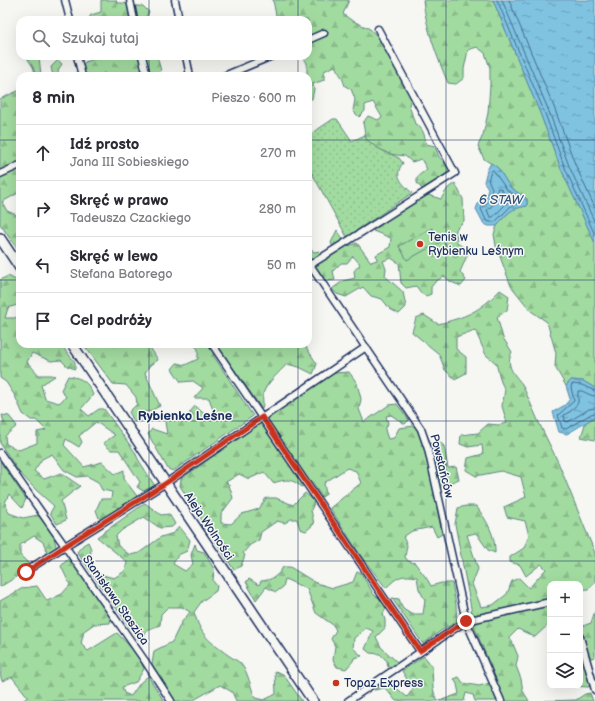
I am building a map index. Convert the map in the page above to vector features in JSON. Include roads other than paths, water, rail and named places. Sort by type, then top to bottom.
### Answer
[{"type":"street","points":[[65,0],[69,16]]},
{"type":"street","points":[[130,0],[133,16]]},
{"type":"street","points":[[175,0],[178,16]]},
{"type":"street","points":[[312,261],[455,173],[378,29]]},
{"type":"street","points":[[312,38],[324,33]]},
{"type":"street","points":[[78,60],[81,72]]},
{"type":"street","points":[[143,60],[145,72]]},
{"type":"street","points":[[187,60],[189,72]]},
{"type":"street","points":[[234,72],[262,60]]},
{"type":"street","points":[[0,174],[16,167]]},
{"type":"street","points":[[0,238],[16,262]]},
{"type":"street","name":"Powstańców","points":[[312,267],[421,429],[428,449],[466,621],[502,701]]},
{"type":"street","points":[[26,572],[166,483],[366,347]]},
{"type":"street","name":"Aleja Wolności","points":[[75,348],[313,701]]},
{"type":"street","points":[[215,348],[420,651]]},
{"type":"street","name":"Stanisława Staszica","points":[[0,453],[145,661],[171,701]]},
{"type":"street","points":[[348,701],[466,621],[547,603]]},
{"type":"street","points":[[583,648],[595,690]]},
{"type":"water","points":[[493,0],[595,0],[595,243],[561,169],[540,113]]},
{"type":"water","name":"6 STAW","points":[[491,163],[498,168],[510,187],[527,199],[527,206],[509,212],[497,226],[489,226],[484,224],[476,209],[478,204],[486,199],[488,188],[484,182],[487,170]]},
{"type":"water","points":[[571,380],[583,381],[595,388],[595,417],[567,434],[559,432],[553,412],[565,405],[570,399],[566,386]]},
{"type":"place","name":"Tenis w Rybienku Leśnym","points":[[420,244]]},
{"type":"place","name":"Topaz Express","points":[[336,683]]},
{"type":"district","name":"Rybienko Leśne","points":[[185,415]]}]
